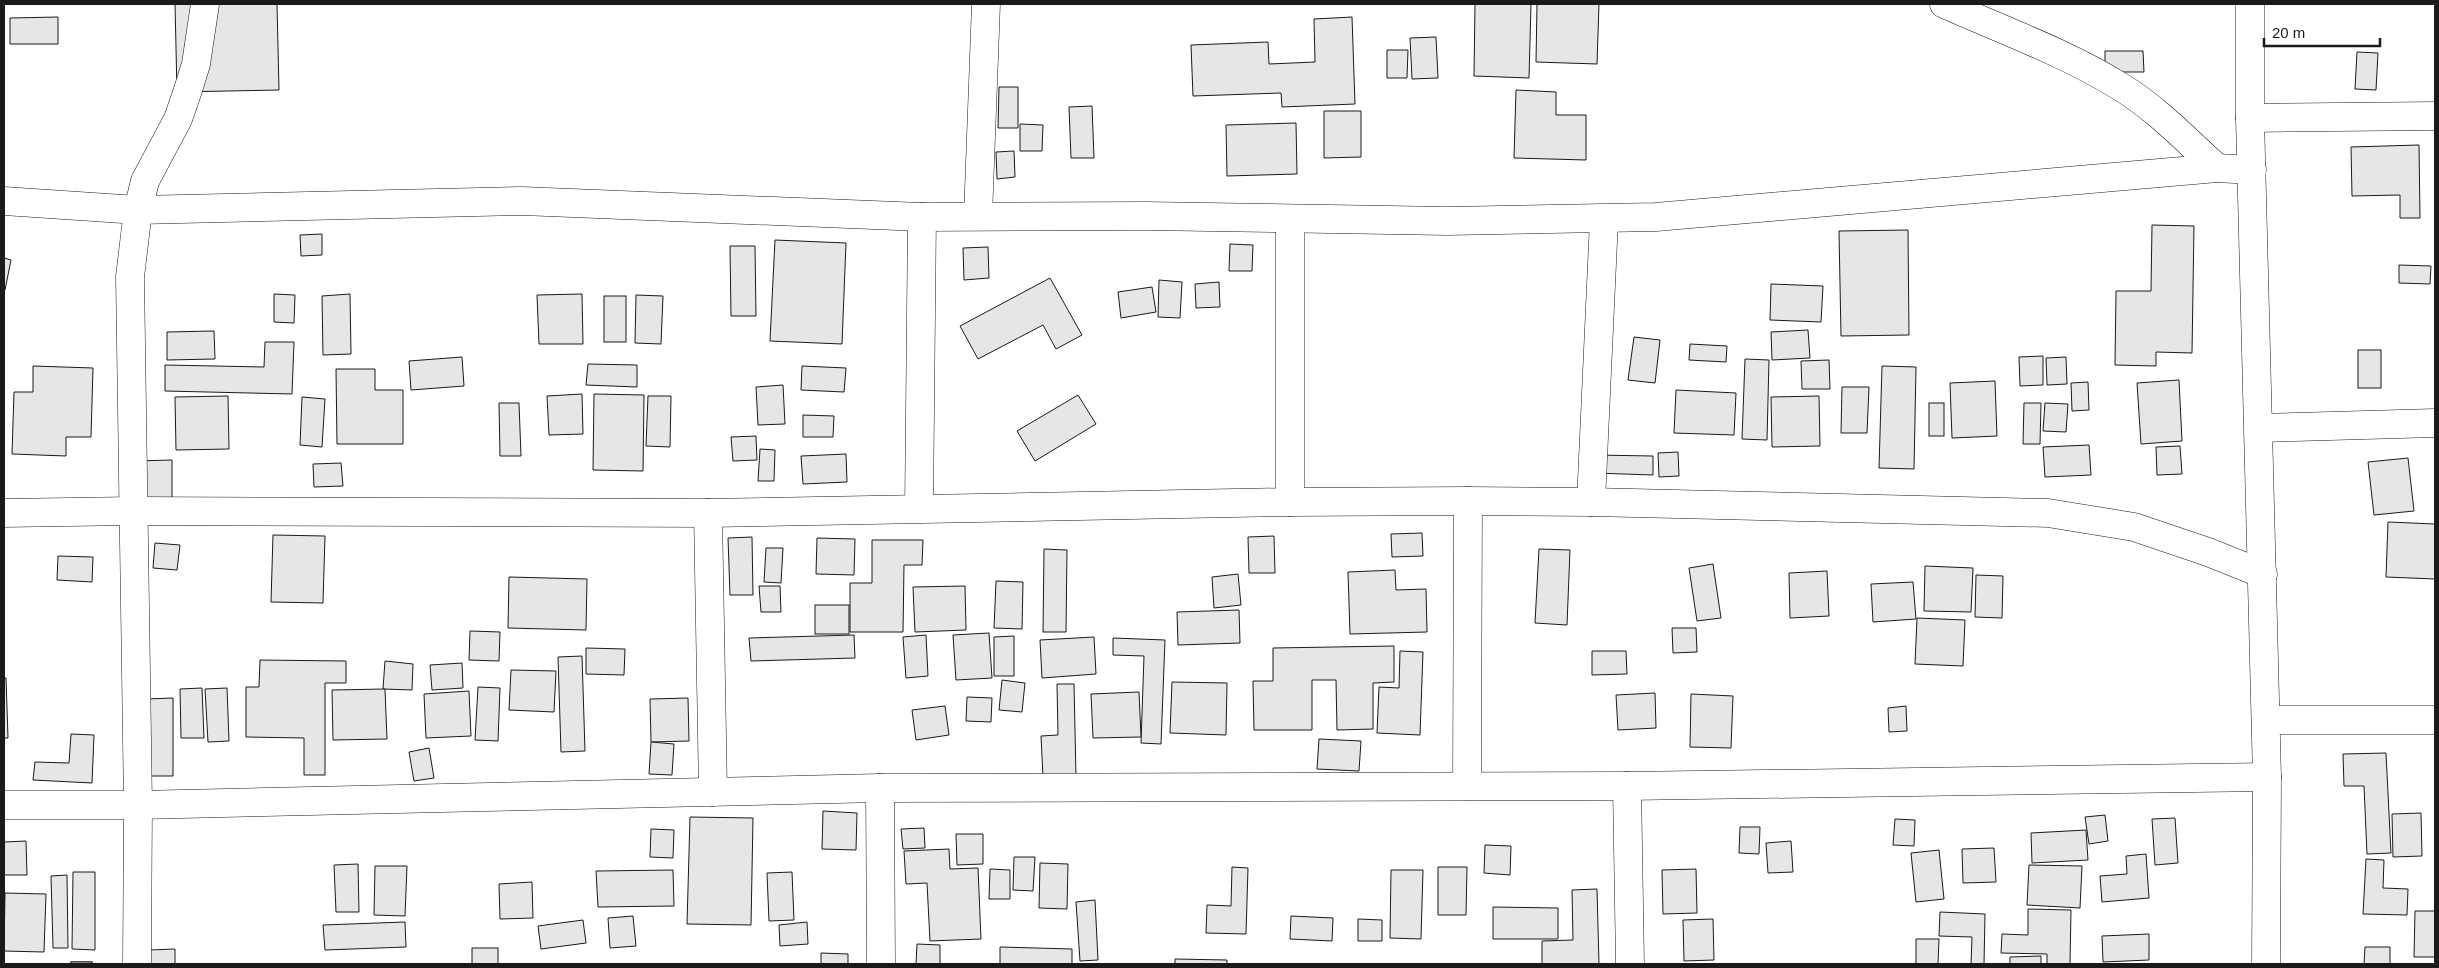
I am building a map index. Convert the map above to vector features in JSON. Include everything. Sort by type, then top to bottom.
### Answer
[{"type":"street","points":[[137,964],[138,805],[132,511],[130,277],[138,210],[145,181],[178,118],[188,90],[196,64],[205,4]]},
{"type":"street","points":[[978,216],[986,4]]},
{"type":"street","points":[[1944,4],[2080,64],[2122,87],[2158,113],[2217,168]]},
{"type":"street","points":[[2250,4],[2250,118],[2267,777],[2266,964]]},
{"type":"street","points":[[2250,118],[2435,116]]},
{"type":"street","points":[[4,201],[138,210],[522,201],[922,217],[1146,216],[1290,220],[1604,220],[2217,168],[2252,170]]},
{"type":"street","points":[[919,508],[922,217]]},
{"type":"street","points":[[1290,220],[1290,502]]},
{"type":"street","points":[[1591,502],[1604,220]]},
{"type":"street","points":[[2259,428],[2435,423]]},
{"type":"street","points":[[4,513],[132,511],[708,513],[1290,502],[1468,501],[1591,502],[2048,513],[2134,527],[2208,552],[2263,574]]},
{"type":"street","points":[[1467,786],[1468,501]]},
{"type":"street","points":[[708,513],[713,792]]},
{"type":"street","points":[[2266,720],[2435,720]]},
{"type":"street","points":[[4,805],[138,805],[880,788],[1627,786],[2267,777]]},
{"type":"street","points":[[1627,786],[1630,964]]},
{"type":"street","points":[[880,788],[881,964]]},
{"type":"building","points":[[175,4],[277,4],[279,90],[177,92]]},
{"type":"building","points":[[1475,4],[1531,4],[1529,78],[1474,76]]},
{"type":"building","points":[[1537,4],[1599,4],[1597,64],[1536,62]]},
{"type":"building","points":[[58,17],[58,44],[10,44],[10,18]]},
{"type":"building","points":[[1352,17],[1355,104],[1282,107],[1281,93],[1193,96],[1191,45],[1268,42],[1269,64],[1315,62],[1314,19]]},
{"type":"building","points":[[1436,37],[1438,78],[1412,79],[1410,38]]},
{"type":"building","points":[[1387,50],[1408,50],[1407,78],[1387,78]]},
{"type":"building","points":[[2105,51],[2143,51],[2144,72],[2105,72]]},
{"type":"building","points":[[2357,52],[2378,53],[2376,90],[2355,89]]},
{"type":"building","points":[[999,87],[1018,87],[1018,128],[998,128]]},
{"type":"building","points":[[1516,90],[1556,92],[1556,115],[1586,115],[1586,160],[1514,158]]},
{"type":"building","points":[[1092,106],[1094,158],[1071,158],[1069,107]]},
{"type":"building","points":[[1324,111],[1361,111],[1361,157],[1324,158]]},
{"type":"building","points":[[1296,123],[1297,174],[1227,176],[1226,125]]},
{"type":"building","points":[[1020,124],[1043,125],[1042,151],[1020,151]]},
{"type":"building","points":[[2419,145],[2420,218],[2400,218],[2400,195],[2352,196],[2351,147]]},
{"type":"building","points":[[1014,151],[1015,177],[997,179],[996,152]]},
{"type":"building","points":[[2152,225],[2194,226],[2192,353],[2156,352],[2156,366],[2115,365],[2116,291],[2151,291]]},
{"type":"building","points":[[1908,230],[1909,335],[1841,336],[1839,231]]},
{"type":"building","points":[[322,234],[322,255],[301,256],[300,235]]},
{"type":"building","points":[[775,240],[846,243],[842,344],[770,341]]},
{"type":"building","points":[[1230,244],[1253,245],[1252,271],[1229,271]]},
{"type":"building","points":[[730,246],[755,246],[756,316],[731,316]]},
{"type":"building","points":[[988,247],[989,278],[964,280],[963,248]]},
{"type":"building","points":[[4,258],[11,260],[5,290],[4,290]]},
{"type":"building","points":[[2399,265],[2431,266],[2430,284],[2399,283]]},
{"type":"building","points":[[1050,278],[1082,335],[1056,349],[1043,325],[978,359],[960,326]]},
{"type":"building","points":[[1159,280],[1182,282],[1180,318],[1158,317]]},
{"type":"building","points":[[1219,282],[1220,307],[1196,308],[1195,284]]},
{"type":"building","points":[[1771,284],[1823,286],[1821,322],[1770,320]]},
{"type":"building","points":[[1152,287],[1156,312],[1121,318],[1118,292]]},
{"type":"building","points":[[274,294],[295,295],[294,323],[274,322]]},
{"type":"building","points":[[350,294],[351,354],[323,355],[322,296]]},
{"type":"building","points":[[582,294],[583,344],[539,344],[537,295]]},
{"type":"building","points":[[636,295],[663,296],[661,344],[635,343]]},
{"type":"building","points":[[604,296],[626,296],[626,342],[604,342]]},
{"type":"building","points":[[1808,330],[1810,358],[1772,360],[1771,332]]},
{"type":"building","points":[[214,331],[215,359],[167,360],[167,332]]},
{"type":"building","points":[[1634,337],[1660,340],[1655,383],[1628,380]]},
{"type":"building","points":[[265,342],[294,342],[292,394],[165,391],[165,365],[264,367]]},
{"type":"building","points":[[1690,344],[1727,346],[1726,362],[1689,360]]},
{"type":"building","points":[[2358,350],[2381,350],[2381,388],[2358,388]]},
{"type":"building","points":[[2043,356],[2043,385],[2020,386],[2019,357]]},
{"type":"building","points":[[462,357],[464,386],[411,390],[409,361]]},
{"type":"building","points":[[2066,357],[2067,384],[2047,385],[2046,358]]},
{"type":"building","points":[[1745,359],[1769,360],[1767,440],[1742,439]]},
{"type":"building","points":[[1829,360],[1830,389],[1802,389],[1801,361]]},
{"type":"building","points":[[588,364],[637,365],[637,387],[586,385]]},
{"type":"building","points":[[33,366],[93,368],[91,437],[66,437],[66,456],[12,454],[14,392],[33,392]]},
{"type":"building","points":[[802,366],[846,368],[844,392],[801,390]]},
{"type":"building","points":[[1882,366],[1916,367],[1914,469],[1879,468]]},
{"type":"building","points":[[336,369],[375,369],[375,390],[403,390],[403,444],[337,444]]},
{"type":"building","points":[[2179,380],[2182,441],[2141,444],[2137,383]]},
{"type":"building","points":[[1995,381],[1997,436],[1952,438],[1950,383]]},
{"type":"building","points":[[2088,382],[2089,410],[2072,411],[2071,383]]},
{"type":"building","points":[[783,385],[785,424],[758,425],[756,387]]},
{"type":"building","points":[[1842,387],[1869,387],[1867,433],[1841,433]]},
{"type":"building","points":[[1676,390],[1736,393],[1734,435],[1674,433]]},
{"type":"building","points":[[582,394],[583,434],[549,435],[547,396]]},
{"type":"building","points":[[594,394],[644,395],[643,471],[593,470]]},
{"type":"building","points":[[1078,395],[1096,424],[1035,461],[1017,431]]},
{"type":"building","points":[[228,396],[229,449],[176,450],[175,397]]},
{"type":"building","points":[[648,396],[671,396],[670,447],[646,446]]},
{"type":"building","points":[[1819,396],[1820,446],[1772,447],[1771,397]]},
{"type":"building","points":[[302,397],[325,399],[322,447],[300,445]]},
{"type":"building","points":[[499,403],[519,403],[521,456],[500,456]]},
{"type":"building","points":[[1929,403],[1944,403],[1944,436],[1929,436]]},
{"type":"building","points":[[2024,403],[2041,403],[2040,444],[2023,444]]},
{"type":"building","points":[[2045,403],[2068,404],[2066,432],[2043,431]]},
{"type":"building","points":[[803,415],[834,416],[833,437],[803,437]]},
{"type":"building","points":[[756,436],[757,460],[733,461],[731,437]]},
{"type":"building","points":[[2089,445],[2091,475],[2045,477],[2043,447]]},
{"type":"building","points":[[2180,446],[2182,474],[2157,475],[2156,447]]},
{"type":"building","points":[[760,449],[775,450],[774,481],[758,481]]},
{"type":"building","points":[[1678,452],[1679,476],[1659,477],[1658,453]]},
{"type":"building","points":[[846,454],[847,482],[803,484],[801,456]]},
{"type":"building","points":[[1594,455],[1653,456],[1653,475],[1594,473]]},
{"type":"building","points":[[2408,458],[2414,511],[2374,515],[2368,462]]},
{"type":"building","points":[[172,460],[172,503],[136,504],[136,461]]},
{"type":"building","points":[[341,463],[343,486],[314,487],[313,464]]},
{"type":"building","points":[[2388,522],[2435,524],[2435,579],[2386,577]]},
{"type":"building","points":[[1422,533],[1423,556],[1392,557],[1391,534]]},
{"type":"building","points":[[273,535],[325,536],[323,603],[271,602]]},
{"type":"building","points":[[1274,536],[1275,573],[1249,573],[1248,537]]},
{"type":"building","points":[[752,537],[753,595],[730,595],[728,538]]},
{"type":"building","points":[[817,538],[855,539],[854,575],[816,574]]},
{"type":"building","points":[[872,540],[923,540],[922,565],[904,565],[903,632],[850,632],[850,583],[872,583]]},
{"type":"building","points":[[155,543],[180,545],[177,570],[153,568]]},
{"type":"building","points":[[766,548],[783,548],[781,583],[764,582]]},
{"type":"building","points":[[1044,549],[1067,550],[1066,632],[1043,632]]},
{"type":"building","points":[[1539,549],[1570,550],[1567,625],[1535,623]]},
{"type":"building","points":[[58,556],[93,557],[92,582],[57,580]]},
{"type":"building","points":[[1713,564],[1721,618],[1697,621],[1689,568]]},
{"type":"building","points":[[1925,566],[1973,568],[1971,612],[1924,611]]},
{"type":"building","points":[[1395,570],[1396,590],[1426,589],[1427,632],[1350,634],[1348,572]]},
{"type":"building","points":[[1827,571],[1829,616],[1790,618],[1789,573]]},
{"type":"building","points":[[1238,574],[1241,605],[1214,608],[1212,577]]},
{"type":"building","points":[[1976,575],[2003,576],[2002,618],[1975,617]]},
{"type":"building","points":[[509,577],[587,579],[586,630],[508,628]]},
{"type":"building","points":[[996,581],[1023,582],[1022,629],[994,628]]},
{"type":"building","points":[[1913,582],[1916,619],[1873,622],[1871,584]]},
{"type":"building","points":[[759,586],[780,586],[781,612],[761,612]]},
{"type":"building","points":[[965,586],[966,630],[915,632],[913,587]]},
{"type":"building","points":[[815,605],[849,605],[849,634],[815,634]]},
{"type":"building","points":[[1239,610],[1240,643],[1178,645],[1177,612]]},
{"type":"building","points":[[1917,618],[1965,620],[1963,666],[1915,664]]},
{"type":"building","points":[[1672,628],[1696,628],[1697,652],[1673,653]]},
{"type":"building","points":[[470,631],[500,632],[499,661],[469,660]]},
{"type":"building","points":[[989,633],[992,678],[956,680],[953,635]]},
{"type":"building","points":[[854,635],[855,658],[751,661],[749,638]]},
{"type":"building","points":[[926,635],[928,676],[906,678],[903,637]]},
{"type":"building","points":[[1014,636],[1014,676],[994,676],[994,637]]},
{"type":"building","points":[[1094,637],[1096,674],[1042,678],[1040,640]]},
{"type":"building","points":[[1113,638],[1165,640],[1161,744],[1141,743],[1144,656],[1113,655]]},
{"type":"building","points":[[1394,646],[1394,682],[1373,683],[1373,729],[1337,730],[1336,680],[1312,680],[1312,730],[1254,730],[1253,681],[1273,681],[1273,648]]},
{"type":"building","points":[[586,648],[625,649],[624,675],[586,674]]},
{"type":"building","points":[[1400,651],[1423,652],[1420,735],[1377,733],[1379,687],[1399,688]]},
{"type":"building","points":[[1592,651],[1626,651],[1627,674],[1592,675]]},
{"type":"building","points":[[582,656],[585,751],[561,752],[558,657]]},
{"type":"building","points":[[260,660],[346,661],[346,683],[325,683],[325,775],[304,775],[304,738],[246,737],[246,687],[259,687]]},
{"type":"building","points":[[385,661],[413,664],[412,690],[383,689]]},
{"type":"building","points":[[462,663],[463,688],[432,690],[430,665]]},
{"type":"building","points":[[511,670],[556,671],[554,712],[509,710]]},
{"type":"building","points":[[4,678],[6,678],[8,738],[4,738]]},
{"type":"building","points":[[1002,680],[1025,683],[1022,712],[999,710]]},
{"type":"building","points":[[1172,682],[1227,683],[1226,735],[1170,733]]},
{"type":"building","points":[[1057,684],[1074,684],[1076,776],[1043,777],[1041,736],[1058,735]]},
{"type":"building","points":[[478,687],[500,688],[498,741],[475,740]]},
{"type":"building","points":[[202,688],[204,738],[181,738],[180,689]]},
{"type":"building","points":[[227,688],[229,741],[208,742],[205,689]]},
{"type":"building","points":[[385,689],[387,739],[333,740],[332,690]]},
{"type":"building","points":[[469,691],[471,736],[426,738],[424,694]]},
{"type":"building","points":[[1139,692],[1141,737],[1093,738],[1091,694]]},
{"type":"building","points":[[1655,693],[1656,728],[1618,730],[1616,695]]},
{"type":"building","points":[[1691,694],[1733,696],[1731,748],[1690,747]]},
{"type":"building","points":[[967,697],[992,698],[991,722],[966,721]]},
{"type":"building","points":[[173,698],[173,776],[145,776],[145,699]]},
{"type":"building","points":[[688,698],[689,741],[651,742],[650,699]]},
{"type":"building","points":[[945,706],[949,735],[916,740],[912,710]]},
{"type":"building","points":[[1906,706],[1907,731],[1889,732],[1888,708]]},
{"type":"building","points":[[71,734],[94,735],[92,783],[33,780],[35,762],[69,763]]},
{"type":"building","points":[[1319,739],[1361,741],[1359,771],[1317,769]]},
{"type":"building","points":[[651,742],[674,744],[672,775],[649,774]]},
{"type":"building","points":[[429,748],[434,778],[414,781],[409,752]]},
{"type":"building","points":[[2386,753],[2391,853],[2367,854],[2364,786],[2344,786],[2343,754]]},
{"type":"building","points":[[823,811],[857,813],[856,850],[822,849]]},
{"type":"building","points":[[2421,813],[2422,856],[2393,857],[2392,814]]},
{"type":"building","points":[[2105,815],[2108,841],[2089,844],[2085,817]]},
{"type":"building","points":[[690,817],[753,818],[751,925],[687,924]]},
{"type":"building","points":[[2175,818],[2178,863],[2155,865],[2152,819]]},
{"type":"building","points":[[1895,819],[1915,820],[1914,846],[1893,845]]},
{"type":"building","points":[[1740,827],[1760,827],[1759,854],[1739,853]]},
{"type":"building","points":[[924,828],[925,848],[903,849],[901,829]]},
{"type":"building","points":[[651,829],[674,830],[673,858],[650,857]]},
{"type":"building","points":[[2086,830],[2088,860],[2032,863],[2031,833]]},
{"type":"building","points":[[956,834],[983,834],[983,864],[957,865]]},
{"type":"building","points":[[26,841],[27,875],[4,875],[4,842]]},
{"type":"building","points":[[1791,841],[1793,872],[1768,873],[1766,843]]},
{"type":"building","points":[[1485,845],[1511,846],[1510,875],[1484,873]]},
{"type":"building","points":[[1994,848],[1996,882],[1963,883],[1962,849]]},
{"type":"building","points":[[949,849],[950,869],[978,868],[981,939],[930,941],[927,883],[906,884],[904,851]]},
{"type":"building","points":[[1939,850],[1944,899],[1916,902],[1911,853]]},
{"type":"building","points":[[2146,854],[2149,898],[2102,902],[2100,876],[2127,874],[2126,856]]},
{"type":"building","points":[[1014,857],[1035,857],[1033,891],[1013,890]]},
{"type":"building","points":[[2366,859],[2384,860],[2383,888],[2408,889],[2407,915],[2363,914]]},
{"type":"building","points":[[1040,863],[1068,864],[1067,909],[1039,908]]},
{"type":"building","points":[[358,864],[359,912],[336,912],[334,865]]},
{"type":"building","points":[[2029,865],[2082,866],[2080,908],[2027,905]]},
{"type":"building","points":[[375,866],[407,866],[405,916],[374,915]]},
{"type":"building","points":[[1232,867],[1248,868],[1246,934],[1206,933],[1207,905],[1231,906]]},
{"type":"building","points":[[1438,867],[1467,867],[1466,915],[1438,915]]},
{"type":"building","points":[[990,869],[1010,870],[1010,899],[989,899]]},
{"type":"building","points":[[1696,869],[1697,913],[1663,914],[1662,870]]},
{"type":"building","points":[[673,870],[674,906],[598,907],[596,871]]},
{"type":"building","points":[[1391,870],[1423,870],[1421,939],[1390,938]]},
{"type":"building","points":[[73,872],[95,872],[95,950],[72,949]]},
{"type":"building","points":[[792,872],[794,920],[769,921],[767,873]]},
{"type":"building","points":[[67,875],[68,948],[53,948],[51,876]]},
{"type":"building","points":[[532,882],[533,918],[500,919],[499,884]]},
{"type":"building","points":[[1597,889],[1599,964],[1542,964],[1542,941],[1573,940],[1572,890]]},
{"type":"building","points":[[5,893],[46,894],[44,952],[4,951]]},
{"type":"building","points":[[1095,900],[1098,960],[1080,961],[1076,902]]},
{"type":"building","points":[[1493,907],[1558,908],[1558,939],[1493,939]]},
{"type":"building","points":[[2028,909],[2071,910],[2070,964],[2047,964],[2047,954],[2001,953],[2002,934],[2028,935]]},
{"type":"building","points":[[2415,911],[2435,911],[2435,957],[2414,957]]},
{"type":"building","points":[[1940,912],[1985,914],[1984,964],[1971,964],[1972,937],[1939,936]]},
{"type":"building","points":[[633,916],[636,946],[610,948],[608,918]]},
{"type":"building","points":[[1291,916],[1333,918],[1332,941],[1290,939]]},
{"type":"building","points":[[1358,919],[1382,920],[1382,941],[1358,941]]},
{"type":"building","points":[[1713,919],[1714,960],[1684,961],[1683,920]]},
{"type":"building","points":[[583,920],[586,943],[541,949],[538,926]]},
{"type":"building","points":[[405,922],[406,947],[325,950],[323,925]]},
{"type":"building","points":[[807,922],[808,944],[780,946],[779,925]]},
{"type":"building","points":[[2149,934],[2149,960],[2103,962],[2102,936]]},
{"type":"building","points":[[1916,939],[1939,939],[1938,964],[1916,964]]},
{"type":"building","points":[[917,944],[940,945],[940,964],[916,964]]},
{"type":"building","points":[[1000,947],[1072,949],[1072,964],[1000,964]]},
{"type":"building","points":[[2365,947],[2390,947],[2390,964],[2364,964]]},
{"type":"building","points":[[472,948],[498,948],[498,964],[472,964]]},
{"type":"building","points":[[175,949],[175,964],[148,964],[148,950]]},
{"type":"building","points":[[821,953],[848,954],[848,964],[821,964]]},
{"type":"building","points":[[2041,956],[2041,964],[2010,964],[2010,957]]},
{"type":"building","points":[[1175,959],[1227,960],[1227,964],[1175,964]]},
{"type":"building","points":[[71,962],[92,962],[92,964],[71,964]]},
{"type":"building","points":[[71,962],[92,962],[92,964],[71,964]]}]
